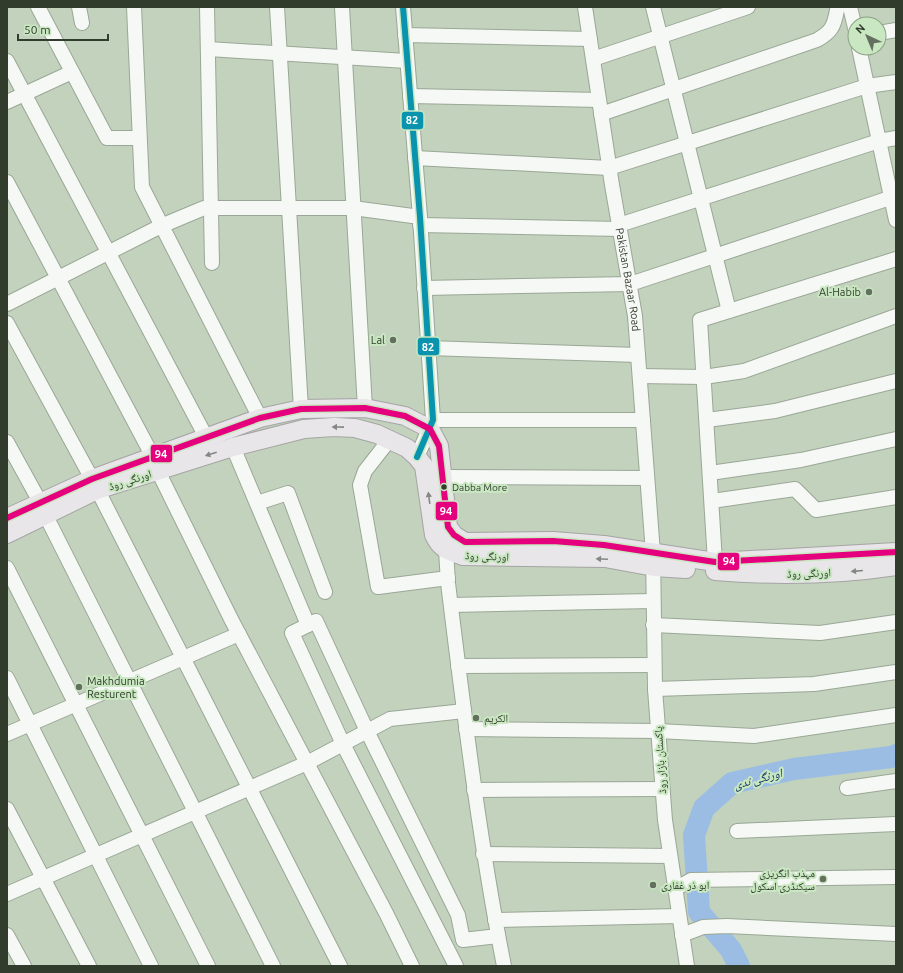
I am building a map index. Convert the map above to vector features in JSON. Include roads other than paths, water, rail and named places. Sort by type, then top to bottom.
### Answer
[{"type":"main road","name":"اورنگی روڈ","points":[[7,534],[43,509],[95,485],[155,463],[206,437],[227,431],[260,418],[301,409],[365,408],[405,416],[432,425]]},
{"type":"main road","points":[[432,425],[438,446],[448,527],[451,532]]},
{"type":"main road","name":"اورنگی روڈ","points":[[155,463],[233,447],[304,429],[334,427],[355,428],[390,439],[407,448],[417,457],[424,466],[434,535],[438,544],[446,550],[463,556],[605,558],[716,562],[896,552]]},
{"type":"main road","name":"اورنگی روڈ","points":[[7,518],[43,509]]},
{"type":"main road","name":"اورنگی روڈ","points":[[451,532],[465,542],[553,541],[604,546],[654,560],[764,575],[858,572],[896,566]]},
{"type":"street","points":[[38,7],[107,138],[139,138]]},
{"type":"street","points":[[79,7],[82,23]]},
{"type":"street","points":[[134,7],[142,187],[260,418]]},
{"type":"street","points":[[207,7],[212,263]]},
{"type":"street","points":[[277,7],[301,409]]},
{"type":"street","points":[[342,7],[365,408]]},
{"type":"street","points":[[403,7],[420,221],[432,425],[417,457]]},
{"type":"street","points":[[653,7],[729,311]]},
{"type":"street","points":[[593,59],[748,7]]},
{"type":"street","name":"Pakistan Bazaar Road","points":[[588,8],[590,40],[609,168],[635,316],[654,560]]},
{"type":"street","points":[[840,8],[847,17]]},
{"type":"street","points":[[601,114],[817,40],[828,33],[835,22],[840,8]]},
{"type":"street","points":[[405,35],[590,40]]},
{"type":"street","points":[[208,49],[407,62]]},
{"type":"street","points":[[861,56],[879,141],[894,196],[896,220]]},
{"type":"street","points":[[7,61],[206,437]]},
{"type":"street","points":[[7,102],[72,72]]},
{"type":"street","points":[[415,158],[609,168],[868,86],[896,82]]},
{"type":"street","points":[[410,96],[599,100]]},
{"type":"street","points":[[7,304],[161,226],[204,208],[354,208],[420,221],[620,227],[879,141],[896,138]]},
{"type":"street","points":[[7,182],[155,463],[239,634],[386,913],[412,966]]},
{"type":"street","points":[[424,288],[630,284],[894,196]]},
{"type":"street","points":[[716,562],[700,320],[896,259]]},
{"type":"street","points":[[640,376],[704,377],[744,371],[896,316]]},
{"type":"street","points":[[7,323],[95,485],[340,966]]},
{"type":"street","points":[[428,348],[638,355]]},
{"type":"street","points":[[707,420],[775,411],[896,381]]},
{"type":"street","points":[[432,425],[643,420]]},
{"type":"street","points":[[390,439],[364,471],[360,485],[378,587],[448,578]]},
{"type":"street","points":[[710,473],[801,460],[896,439]]},
{"type":"street","points":[[7,442],[43,509],[273,966]]},
{"type":"street","points":[[233,447],[308,625]]},
{"type":"street","points":[[443,477],[647,478]]},
{"type":"street","points":[[712,501],[795,489],[816,510],[896,497]]},
{"type":"street","points":[[257,503],[288,493],[325,592]]},
{"type":"street","points":[[451,532],[446,550],[458,666],[483,854],[504,966]]},
{"type":"street","name":"پاکستان بازار روڈ","points":[[654,560],[654,665],[662,789],[670,856],[687,966]]},
{"type":"street","points":[[7,568],[208,966]]},
{"type":"street","points":[[451,605],[653,601]]},
{"type":"street","points":[[456,966],[343,744],[292,633],[316,622],[367,731],[458,915],[463,940],[498,936]]},
{"type":"street","points":[[653,625],[820,633],[896,622]]},
{"type":"street","points":[[7,734],[239,634]]},
{"type":"street","points":[[458,666],[654,665]]},
{"type":"street","points":[[655,689],[814,684],[896,672]]},
{"type":"street","points":[[7,678],[151,966]]},
{"type":"street","points":[[7,894],[141,834],[307,763],[390,719],[464,711]]},
{"type":"street","points":[[466,729],[658,731],[754,736],[896,715]]},
{"type":"street","points":[[847,788],[896,781]]},
{"type":"street","points":[[474,790],[662,789]]},
{"type":"street","points":[[7,809],[89,966]]},
{"type":"street","points":[[737,831],[896,824]]},
{"type":"street","points":[[483,854],[670,856]]},
{"type":"street","points":[[675,889],[691,880],[706,879],[896,877]]},
{"type":"street","points":[[495,920],[679,916]]},
{"type":"street","points":[[682,935],[703,927],[727,926],[896,934]]},
{"type":"street","points":[[7,935],[24,966]]},
{"type":"waterway","name":"اورنگی ندی","points":[[739,966],[731,950],[699,912],[694,835],[704,808],[732,783],[794,769],[891,757],[896,755]]},
{"type":"place","name":"Al-Habib","points":[[869,292]]},
{"type":"place","name":"Lal","points":[[393,340]]},
{"type":"place","name":"Dabba More","points":[[444,487]]},
{"type":"place","name":"Makhdumia Resturent","points":[[79,687]]},
{"type":"place","name":"الکریم","points":[[476,718]]},
{"type":"place","name":"مہذب انگریزی سیکنڈری اسکول","points":[[823,879]]},
{"type":"place","name":"ابو ذر غفاری","points":[[653,885]]}]
